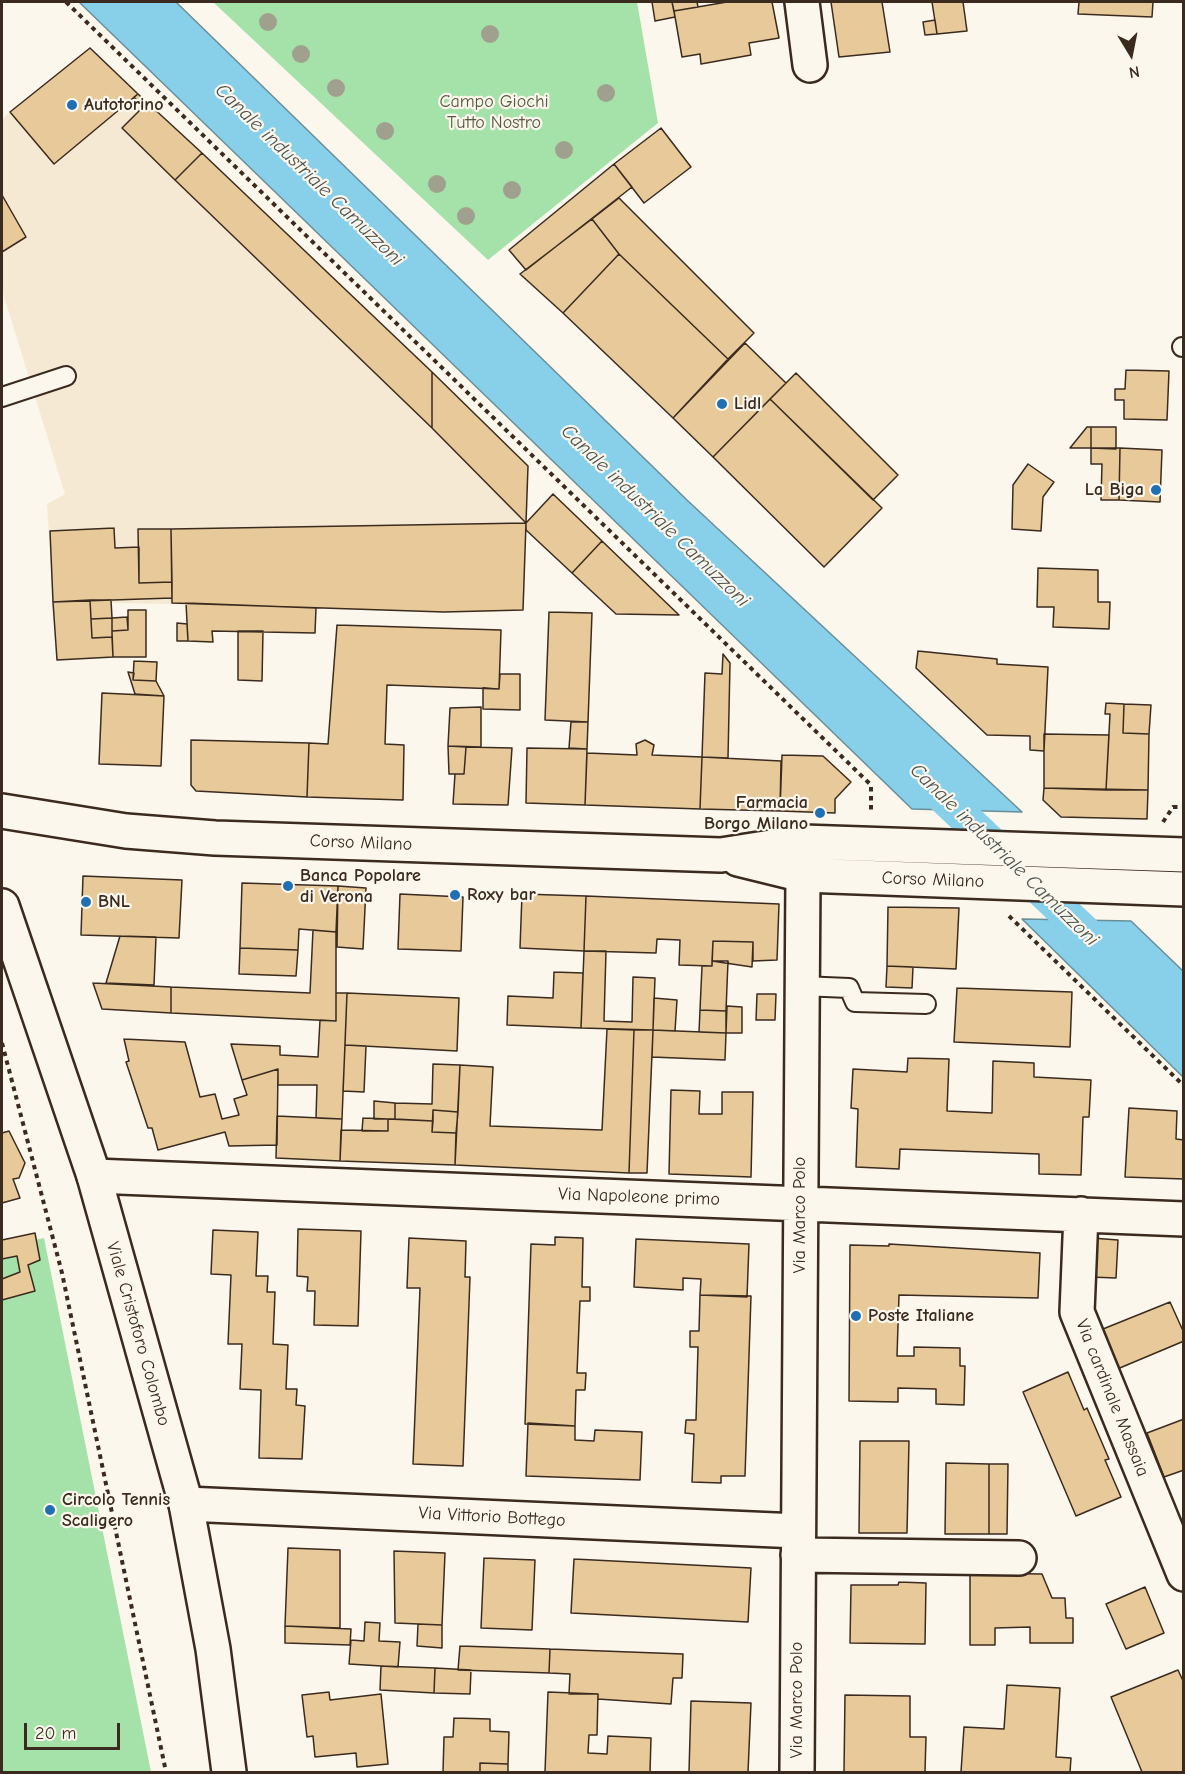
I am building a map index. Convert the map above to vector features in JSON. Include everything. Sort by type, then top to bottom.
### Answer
[{"type":"street","points":[[802,2],[810,65]]},
{"type":"street","name":"Corso Milano","points":[[2,811],[126,831],[215,838],[721,855],[803,842],[1072,849],[1184,855]]},
{"type":"street","name":"Corso Milano","points":[[721,855],[803,875],[1184,889]]},
{"type":"street","name":"Via Marco Polo","points":[[797,1773],[803,875]]},
{"type":"street","name":"Viale Cristoforo Colombo","points":[[4,922],[94,1176],[186,1504],[213,1649],[229,1773]]},
{"type":"street","name":"Via Napoleone primo","points":[[94,1176],[1184,1219]]},
{"type":"street","name":"Via cardinale Massaia","points":[[1081,1214],[1077,1312],[1184,1575]]},
{"type":"street","name":"Via Vittorio Bottego","points":[[186,1504],[798,1543]]},
{"type":"street","points":[[798,1543],[1019,1558]]},
{"type":"lane","points":[[2,397],[66,376]]},
{"type":"lane","points":[[801,986],[849,988],[855,1002],[926,1004]]},
{"type":"path","points":[[66,2],[871,785],[871,818]]},
{"type":"path","points":[[1159,828],[1173,807],[1184,807]]},
{"type":"path","points":[[1008,915],[1184,1086]]},
{"type":"path","points":[[2,1043],[62,1273],[166,1773]]},
{"type":"shaded area","points":[[90,48],[528,466],[523,610],[53,602],[47,504],[65,494],[2,290],[2,119]]},
{"type":"green space","name":"Campo Giochi Tutto Nostro","points":[[213,2],[637,2],[658,123],[488,260]]},
{"type":"green space","name":"Circolo Tennis Scaligero","points":[[44,1238],[151,1772],[2,1772],[2,1247]]},
{"type":"water","points":[[79,2],[176,2],[688,501],[1022,812],[912,809]]},
{"type":"water","points":[[1022,919],[1131,921],[1183,971],[1183,1077]]},
{"type":"building","points":[[652,2],[672,2],[675,17],[655,21]]},
{"type":"building","points":[[672,2],[697,2],[698,7],[674,11]]},
{"type":"building","points":[[727,2],[772,2],[779,38],[749,43],[751,55],[701,64],[700,54],[682,57],[674,11]]},
{"type":"building","points":[[831,2],[882,2],[890,52],[839,57]]},
{"type":"building","points":[[932,2],[963,2],[967,31],[937,34]]},
{"type":"building","points":[[1079,2],[1153,2],[1152,17],[1078,14]]},
{"type":"building","points":[[935,20],[937,34],[925,35],[923,22]]},
{"type":"building","name":"Autotorino","points":[[90,48],[138,94],[54,164],[10,112]]},
{"type":"building","points":[[138,94],[202,153],[175,180],[122,128],[143,107],[134,97]]},
{"type":"building","points":[[661,128],[691,167],[644,203],[614,164]]},
{"type":"building","points":[[202,153],[432,372],[432,428],[175,180]]},
{"type":"building","points":[[614,164],[632,187],[526,270],[509,250]]},
{"type":"building","points":[[2,195],[26,237],[2,252]]},
{"type":"building","points":[[619,198],[754,333],[728,359],[619,254],[592,219]]},
{"type":"building","points":[[592,219],[619,254],[563,313],[520,274]]},
{"type":"building","points":[[619,254],[728,359],[673,418],[563,313]]},
{"type":"building","points":[[745,343],[786,383],[713,457],[673,418]]},
{"type":"building","points":[[1126,370],[1169,371],[1167,420],[1124,419],[1124,400],[1115,400],[1115,389],[1125,389]]},
{"type":"building","points":[[432,372],[528,466],[526,523],[432,428]]},
{"type":"building","points":[[796,373],[898,475],[873,500],[770,399]]},
{"type":"building","points":[[770,399],[882,508],[824,567],[713,457]]},
{"type":"building","points":[[1087,427],[1091,427],[1091,448],[1070,448]]},
{"type":"building","points":[[1091,427],[1116,427],[1116,449],[1091,448]]},
{"type":"building","points":[[1091,448],[1120,448],[1119,500],[1101,500],[1102,464],[1091,464]]},
{"type":"building","points":[[1120,448],[1162,450],[1160,502],[1119,500]]},
{"type":"building","points":[[1028,464],[1054,482],[1043,497],[1041,531],[1012,529],[1013,485]]},
{"type":"building","points":[[553,494],[602,541],[572,573],[526,530],[526,523]]},
{"type":"building","points":[[526,523],[523,610],[444,612],[172,603],[171,529]]},
{"type":"building","points":[[114,528],[115,548],[139,547],[139,583],[172,582],[172,598],[53,602],[50,531]]},
{"type":"building","points":[[138,529],[171,529],[172,582],[139,583]]},
{"type":"building","points":[[602,541],[679,615],[616,614],[572,573]]},
{"type":"building","points":[[1038,568],[1098,570],[1098,602],[1110,602],[1109,629],[1053,627],[1054,607],[1037,607]]},
{"type":"building","points":[[90,600],[111,600],[112,618],[91,619]]},
{"type":"building","points":[[90,600],[92,638],[112,637],[113,657],[57,660],[53,602]]},
{"type":"building","points":[[186,603],[316,608],[315,633],[212,631],[213,642],[188,641]]},
{"type":"building","points":[[128,610],[146,610],[146,657],[113,657],[112,631],[128,630]]},
{"type":"building","points":[[549,612],[592,613],[588,722],[545,720]]},
{"type":"building","points":[[127,617],[128,630],[112,631],[112,618]]},
{"type":"building","points":[[112,618],[112,637],[92,638],[91,619]]},
{"type":"building","points":[[177,623],[187,624],[188,641],[177,641]]},
{"type":"building","points":[[337,625],[501,630],[499,689],[387,685],[385,744],[404,745],[403,800],[307,797],[309,743],[328,744]]},
{"type":"building","points":[[238,631],[263,631],[262,681],[238,680]]},
{"type":"building","points":[[918,651],[997,659],[997,664],[1048,667],[1044,751],[1030,750],[1030,736],[987,735],[916,668]]},
{"type":"building","points":[[723,654],[730,663],[728,758],[702,757],[705,673],[722,674]]},
{"type":"building","points":[[134,661],[157,662],[156,681],[133,680]]},
{"type":"building","points":[[128,672],[134,673],[133,680],[156,681],[164,696],[135,694]]},
{"type":"building","points":[[500,674],[520,674],[520,710],[483,709],[483,688],[499,689]]},
{"type":"building","points":[[102,693],[164,696],[161,766],[99,764]]},
{"type":"building","points":[[1106,703],[1124,704],[1123,733],[1149,734],[1148,790],[1106,790],[1110,714],[1105,714]]},
{"type":"building","points":[[1124,704],[1151,705],[1149,734],[1123,733]]},
{"type":"building","points":[[481,707],[481,747],[448,746],[450,708]]},
{"type":"building","points":[[571,722],[588,722],[587,749],[569,748]]},
{"type":"building","points":[[1044,734],[1109,735],[1106,790],[1044,788]]},
{"type":"building","points":[[191,740],[309,743],[307,797],[196,791],[191,785]]},
{"type":"building","points":[[645,740],[654,745],[652,755],[702,757],[700,809],[585,805],[587,753],[637,755],[636,744]]},
{"type":"building","points":[[448,746],[466,747],[464,774],[449,774]]},
{"type":"building","points":[[466,747],[512,748],[508,805],[453,804],[455,774],[464,774]]},
{"type":"building","points":[[527,748],[587,749],[585,805],[526,803]]},
{"type":"building","points":[[782,755],[823,756],[851,782],[835,799],[835,813],[780,811]]},
{"type":"building","points":[[702,757],[781,761],[780,811],[700,809]]},
{"type":"building","points":[[1044,788],[1148,790],[1147,819],[1061,817],[1043,800]]},
{"type":"building","points":[[83,876],[182,880],[179,938],[81,935]]},
{"type":"building","points":[[242,883],[338,886],[336,932],[299,929],[298,950],[240,948]]},
{"type":"building","points":[[338,886],[366,888],[363,949],[337,947]]},
{"type":"building","points":[[400,894],[463,897],[461,951],[398,949]]},
{"type":"building","points":[[522,894],[586,896],[584,951],[520,948]]},
{"type":"building","points":[[586,896],[779,904],[777,960],[753,961],[753,942],[713,941],[712,966],[679,965],[680,940],[657,939],[656,953],[584,951]]},
{"type":"building","points":[[888,907],[959,908],[956,969],[887,966]]},
{"type":"building","points":[[313,930],[336,932],[336,1021],[171,1013],[171,987],[310,993]]},
{"type":"building","points":[[120,936],[156,937],[154,985],[106,983]]},
{"type":"building","points":[[713,941],[753,942],[752,967],[712,961]]},
{"type":"building","points":[[240,948],[298,950],[296,976],[239,974]]},
{"type":"building","points":[[584,951],[606,951],[604,1021],[632,1022],[633,977],[655,978],[653,1030],[581,1028]]},
{"type":"building","points":[[712,961],[728,961],[726,1011],[700,1010],[702,966],[712,966]]},
{"type":"building","points":[[887,966],[913,967],[912,988],[886,987]]},
{"type":"building","points":[[554,972],[583,973],[581,1028],[507,1025],[508,996],[553,998]]},
{"type":"building","points":[[93,983],[171,987],[171,1013],[102,1009]]},
{"type":"building","points":[[957,988],[1072,992],[1070,1047],[954,1042]]},
{"type":"building","points":[[336,993],[347,993],[342,1119],[316,1118],[317,1085],[278,1085],[278,1069],[242,1080],[231,1044],[280,1046],[280,1055],[318,1057],[320,1020],[336,1021]]},
{"type":"building","points":[[347,993],[459,998],[457,1051],[345,1045]]},
{"type":"building","points":[[757,994],[776,994],[775,1020],[756,1020]]},
{"type":"building","points":[[654,998],[677,1000],[675,1031],[653,1030]]},
{"type":"building","points":[[727,1006],[742,1007],[742,1033],[726,1033]]},
{"type":"building","points":[[700,1010],[726,1011],[726,1033],[699,1032]]},
{"type":"building","points":[[607,1029],[634,1030],[629,1173],[455,1165],[460,1065],[493,1067],[490,1126],[602,1130]]},
{"type":"building","points":[[634,1030],[653,1030],[647,1173],[629,1173]]},
{"type":"building","points":[[653,1030],[726,1033],[725,1060],[652,1057]]},
{"type":"building","points":[[124,1039],[185,1042],[200,1097],[215,1094],[222,1119],[239,1115],[234,1099],[247,1095],[242,1080],[278,1069],[277,1145],[229,1146],[225,1132],[158,1150],[152,1128],[148,1128],[126,1062],[129,1061]]},
{"type":"building","points":[[345,1045],[366,1046],[364,1092],[343,1091]]},
{"type":"building","points":[[908,1058],[949,1059],[947,1111],[992,1113],[993,1061],[1034,1063],[1034,1077],[1091,1080],[1089,1117],[1083,1117],[1081,1175],[1039,1174],[1039,1154],[900,1149],[899,1169],[856,1167],[858,1109],[851,1108],[853,1069],[907,1072]]},
{"type":"building","points":[[433,1064],[460,1065],[458,1112],[433,1110],[433,1121],[395,1119],[395,1103],[432,1104]]},
{"type":"building","points":[[671,1090],[700,1091],[699,1114],[722,1114],[722,1092],[753,1092],[751,1177],[669,1174]]},
{"type":"building","points":[[374,1101],[395,1103],[395,1119],[374,1119]]},
{"type":"building","points":[[1129,1108],[1177,1111],[1176,1139],[1184,1140],[1184,1179],[1125,1177]]},
{"type":"building","points":[[433,1110],[458,1112],[456,1133],[432,1132]]},
{"type":"building","points":[[277,1116],[342,1119],[340,1161],[276,1158]]},
{"type":"building","points":[[363,1118],[388,1119],[388,1131],[362,1131]]},
{"type":"building","points":[[388,1119],[433,1121],[432,1132],[456,1133],[455,1165],[340,1161],[341,1130],[388,1131]]},
{"type":"building","points":[[9,1131],[25,1163],[19,1178],[13,1179],[20,1198],[2,1203],[2,1133]]},
{"type":"building","points":[[298,1229],[361,1231],[358,1326],[314,1325],[315,1291],[307,1291],[308,1277],[297,1276]]},
{"type":"building","points":[[213,1230],[258,1232],[256,1276],[268,1276],[267,1292],[275,1292],[273,1344],[288,1345],[286,1389],[297,1389],[296,1405],[305,1406],[302,1459],[259,1458],[261,1390],[240,1389],[242,1344],[228,1344],[231,1275],[211,1274]]},
{"type":"building","points":[[35,1233],[40,1260],[28,1265],[35,1291],[2,1300],[2,1279],[20,1272],[17,1256],[2,1259],[2,1240]]},
{"type":"building","points":[[555,1237],[583,1238],[582,1287],[590,1287],[590,1301],[580,1301],[577,1373],[586,1373],[585,1390],[576,1390],[575,1426],[525,1424],[531,1244],[555,1245]]},
{"type":"building","points":[[409,1238],[466,1241],[465,1277],[470,1277],[463,1466],[413,1464],[420,1288],[407,1288]]},
{"type":"building","points":[[1092,1238],[1118,1240],[1116,1278],[1090,1277]]},
{"type":"building","points":[[636,1239],[749,1244],[747,1297],[700,1295],[701,1279],[683,1278],[683,1290],[634,1287]]},
{"type":"building","points":[[889,1244],[1040,1253],[1038,1298],[899,1295],[897,1356],[914,1356],[914,1347],[960,1348],[960,1366],[965,1366],[964,1405],[936,1404],[936,1389],[898,1388],[898,1402],[849,1401],[850,1245],[889,1246]]},
{"type":"building","points":[[700,1295],[751,1296],[745,1476],[721,1476],[721,1483],[692,1482],[694,1434],[685,1433],[686,1420],[696,1420],[698,1347],[690,1347],[690,1331],[699,1331]]},
{"type":"building","points":[[1170,1302],[1184,1333],[1184,1341],[1115,1370],[1098,1331]]},
{"type":"building","points":[[1068,1372],[1084,1410],[1087,1408],[1109,1459],[1105,1460],[1121,1497],[1076,1516],[1023,1392]]},
{"type":"building","points":[[1184,1419],[1184,1470],[1164,1477],[1147,1433]]},
{"type":"building","points":[[528,1423],[575,1426],[575,1440],[594,1441],[595,1430],[642,1432],[640,1480],[526,1476]]},
{"type":"building","points":[[860,1441],[909,1441],[907,1533],[859,1533]]},
{"type":"building","points":[[946,1463],[989,1464],[989,1534],[945,1534]]},
{"type":"building","points":[[989,1464],[1008,1464],[1007,1534],[989,1534]]},
{"type":"building","points":[[288,1548],[340,1550],[340,1628],[285,1626]]},
{"type":"building","points":[[394,1551],[445,1553],[442,1625],[395,1623]]},
{"type":"building","points":[[484,1558],[535,1560],[532,1630],[481,1628]]},
{"type":"building","points":[[574,1559],[751,1568],[748,1622],[571,1613]]},
{"type":"building","points":[[970,1573],[1042,1574],[1052,1598],[1065,1598],[1066,1618],[1073,1618],[1073,1643],[1030,1643],[1030,1627],[995,1628],[995,1645],[970,1645]]},
{"type":"building","points":[[899,1582],[926,1583],[925,1644],[850,1643],[851,1585],[898,1585]]},
{"type":"building","points":[[1145,1587],[1164,1633],[1126,1649],[1106,1604]]},
{"type":"building","points":[[365,1622],[380,1623],[379,1641],[400,1642],[398,1667],[349,1664],[351,1640],[364,1641]]},
{"type":"building","points":[[418,1624],[442,1625],[442,1648],[417,1646]]},
{"type":"building","points":[[285,1626],[351,1629],[350,1645],[285,1643]]},
{"type":"building","points":[[460,1646],[550,1649],[549,1673],[458,1670]]},
{"type":"building","points":[[550,1649],[683,1654],[682,1678],[673,1678],[671,1704],[598,1699],[598,1694],[569,1694],[570,1674],[549,1673]]},
{"type":"building","points":[[381,1666],[435,1668],[434,1693],[380,1690]]},
{"type":"building","points":[[435,1668],[471,1670],[470,1694],[434,1693]]},
{"type":"building","points":[[1178,1670],[1184,1683],[1184,1772],[1142,1772],[1111,1697]]},
{"type":"building","points":[[1007,1685],[1060,1688],[1056,1757],[1071,1758],[1070,1772],[961,1772],[964,1727],[1004,1729]]},
{"type":"building","points":[[329,1692],[330,1700],[381,1694],[388,1764],[357,1767],[356,1753],[315,1757],[313,1736],[307,1737],[302,1695]]},
{"type":"building","points":[[548,1692],[598,1694],[597,1735],[589,1735],[588,1753],[607,1754],[608,1736],[651,1738],[650,1772],[545,1772]]},
{"type":"building","points":[[845,1695],[910,1696],[910,1737],[926,1737],[925,1772],[844,1772]]},
{"type":"building","points":[[691,1701],[751,1703],[748,1772],[689,1772]]},
{"type":"building","points":[[454,1718],[490,1719],[490,1731],[509,1732],[508,1764],[480,1763],[480,1772],[443,1772],[444,1737],[453,1737]]},
{"type":"building","points":[[480,1763],[508,1764],[508,1772],[480,1772]]},
{"type":"waterway","name":"Canale industriale Camuzzoni","points":[[924,779],[1104,950]]},
{"type":"place","name":"Autotorino","points":[[72,105]]},
{"type":"place","name":"Lidl","points":[[722,404]]},
{"type":"place","name":"La Biga","points":[[1156,490]]},
{"type":"place","name":"Farmacia Borgo Milano","points":[[820,813]]},
{"type":"place","name":"Banca Popolare di Verona","points":[[288,886]]},
{"type":"place","name":"Roxy bar","points":[[455,895]]},
{"type":"place","name":"BNL","points":[[86,902]]},
{"type":"place","name":"Poste Italiane","points":[[856,1316]]},
{"type":"place","name":"Circolo Tennis Scaligero","points":[[50,1510]]}]
